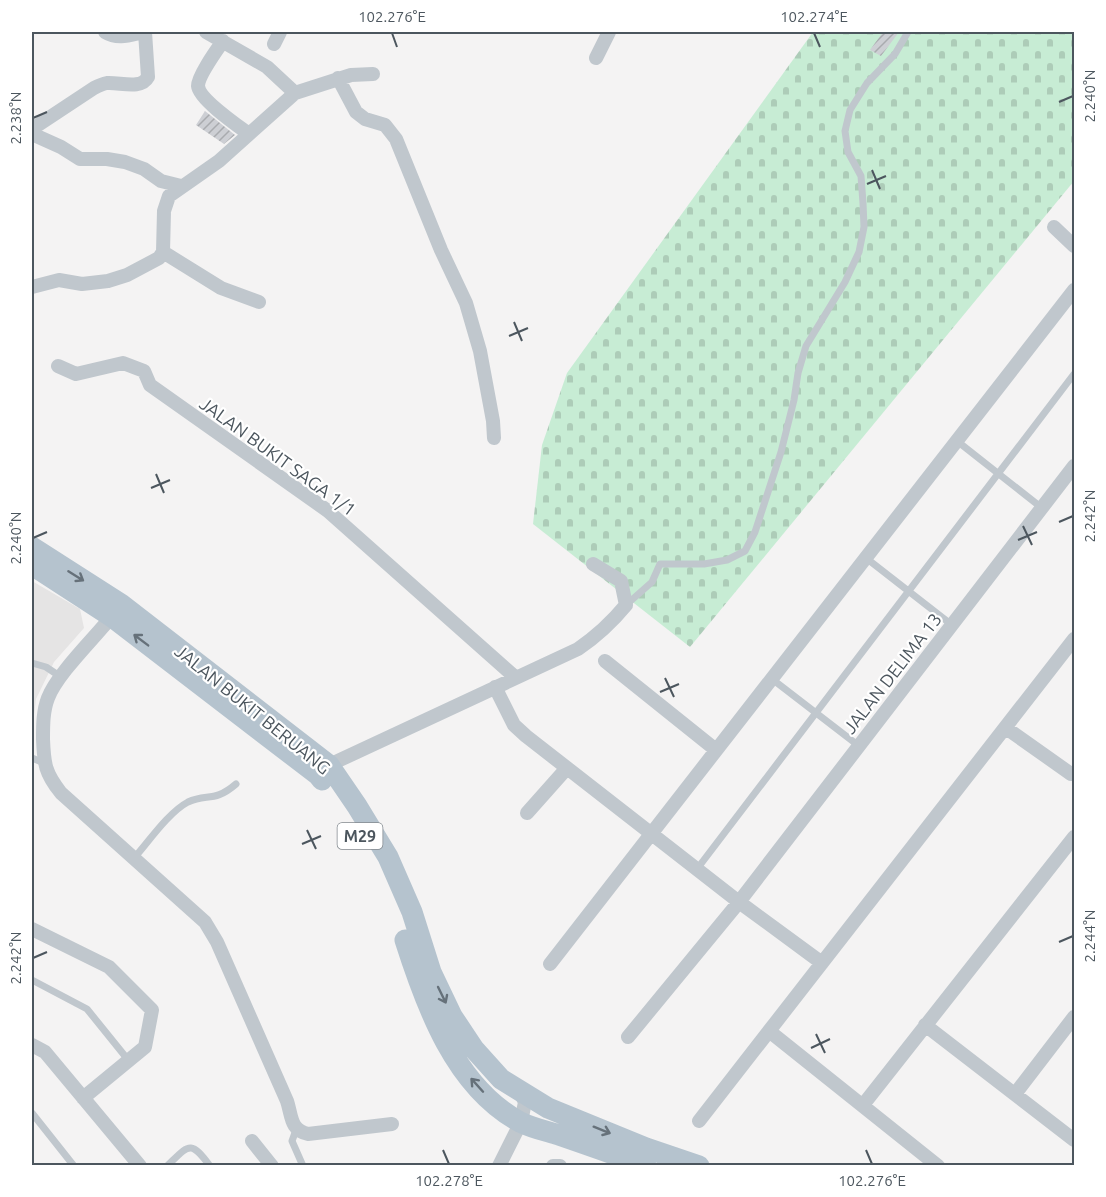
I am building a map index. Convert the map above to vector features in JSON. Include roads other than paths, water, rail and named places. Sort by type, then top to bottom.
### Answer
[{"type":"main road","name":"JALAN BUKIT BERUANG","points":[[32,547],[328,765],[357,806],[388,857],[412,912],[431,972],[452,1016],[474,1049],[501,1079],[548,1108],[646,1148],[699,1166]]},
{"type":"main road","name":"JALAN BUKIT BERUANG","points":[[32,566],[116,611],[318,775],[346,812],[375,861],[399,919],[417,977],[439,1028],[454,1056],[474,1084],[500,1108],[521,1122],[646,1166]]},
{"type":"street","points":[[32,129],[94,88],[104,84],[146,82],[148,77],[144,32],[125,37],[112,36],[105,32]]},
{"type":"street","points":[[206,32],[267,67],[295,93]]},
{"type":"street","points":[[596,58],[609,32]]},
{"type":"street","points":[[223,41],[202,75],[198,84],[199,90],[210,104],[249,134]]},
{"type":"street","points":[[32,287],[59,280],[82,284],[108,281],[127,275],[153,262],[163,252],[164,211],[169,196],[219,161],[295,93],[338,78],[373,74]]},
{"type":"street","points":[[338,78],[356,112],[365,119],[385,125],[396,139],[441,250],[466,303],[480,351],[494,438]]},
{"type":"street","points":[[32,134],[61,147],[80,159],[125,162],[144,169],[161,181],[181,186]]},
{"type":"street","points":[[1054,227],[1074,246]]},
{"type":"street","points":[[163,252],[221,288],[259,302]]},
{"type":"street","points":[[550,964],[1074,290]]},
{"type":"street","name":"JALAN BUKIT SAGA 1/1","points":[[58,366],[76,374],[123,363],[144,371],[150,385],[328,511],[515,677]]},
{"type":"street","name":"JALAN DELIMA 13","points":[[628,1037],[739,902],[1074,466]]},
{"type":"street","points":[[328,765],[578,649],[597,636],[626,605],[621,580],[592,564]]},
{"type":"street","points":[[116,611],[61,677],[49,696],[44,710],[38,761],[62,793],[196,913],[212,932],[287,1101],[296,1130],[308,1134],[392,1124]]},
{"type":"street","points":[[699,1121],[1074,641]]},
{"type":"street","points":[[605,661],[716,750]]},
{"type":"street","points":[[495,687],[514,724],[739,902],[822,963]]},
{"type":"street","points":[[1006,728],[1071,774]]},
{"type":"street","points":[[527,813],[567,768]]},
{"type":"street","points":[[863,1105],[1074,837]]},
{"type":"street","points":[[32,929],[109,967],[152,1010],[145,1047],[83,1098]]},
{"type":"street","points":[[1016,1094],[1074,1017]]},
{"type":"street","points":[[925,1025],[1074,1140]]},
{"type":"street","points":[[769,1031],[938,1166]]},
{"type":"street","points":[[32,1045],[45,1052],[140,1166]]},
{"type":"street","points":[[499,1166],[521,1122],[525,1102],[520,1092]]},
{"type":"street","points":[[521,1122],[533,1110],[548,1108]]},
{"type":"street","points":[[252,1141],[272,1166]]},
{"type":"street","points":[[553,1166],[560,1166]]},
{"type":"lane","points":[[626,605],[652,582],[660,564],[704,564],[727,560],[745,551],[755,532],[781,452],[806,346],[845,282],[859,252],[864,227],[863,203],[861,176],[848,152],[845,131],[850,110],[867,83],[895,54],[908,32]]},
{"type":"lane","points":[[697,869],[1074,374]]},
{"type":"lane","points":[[957,441],[1042,508]]},
{"type":"lane","points":[[866,558],[952,625]]},
{"type":"lane","points":[[32,663],[46,667],[61,677]]},
{"type":"lane","points":[[772,679],[859,746]]},
{"type":"lane","points":[[135,857],[175,811],[195,799],[215,798],[226,793],[236,784]]},
{"type":"lane","points":[[32,980],[87,1009],[129,1061]]},
{"type":"lane","points":[[32,1113],[74,1166]]},
{"type":"lane","points":[[296,1130],[292,1141],[303,1166]]},
{"type":"lane","points":[[166,1166],[190,1148],[198,1150],[210,1166]]}]
